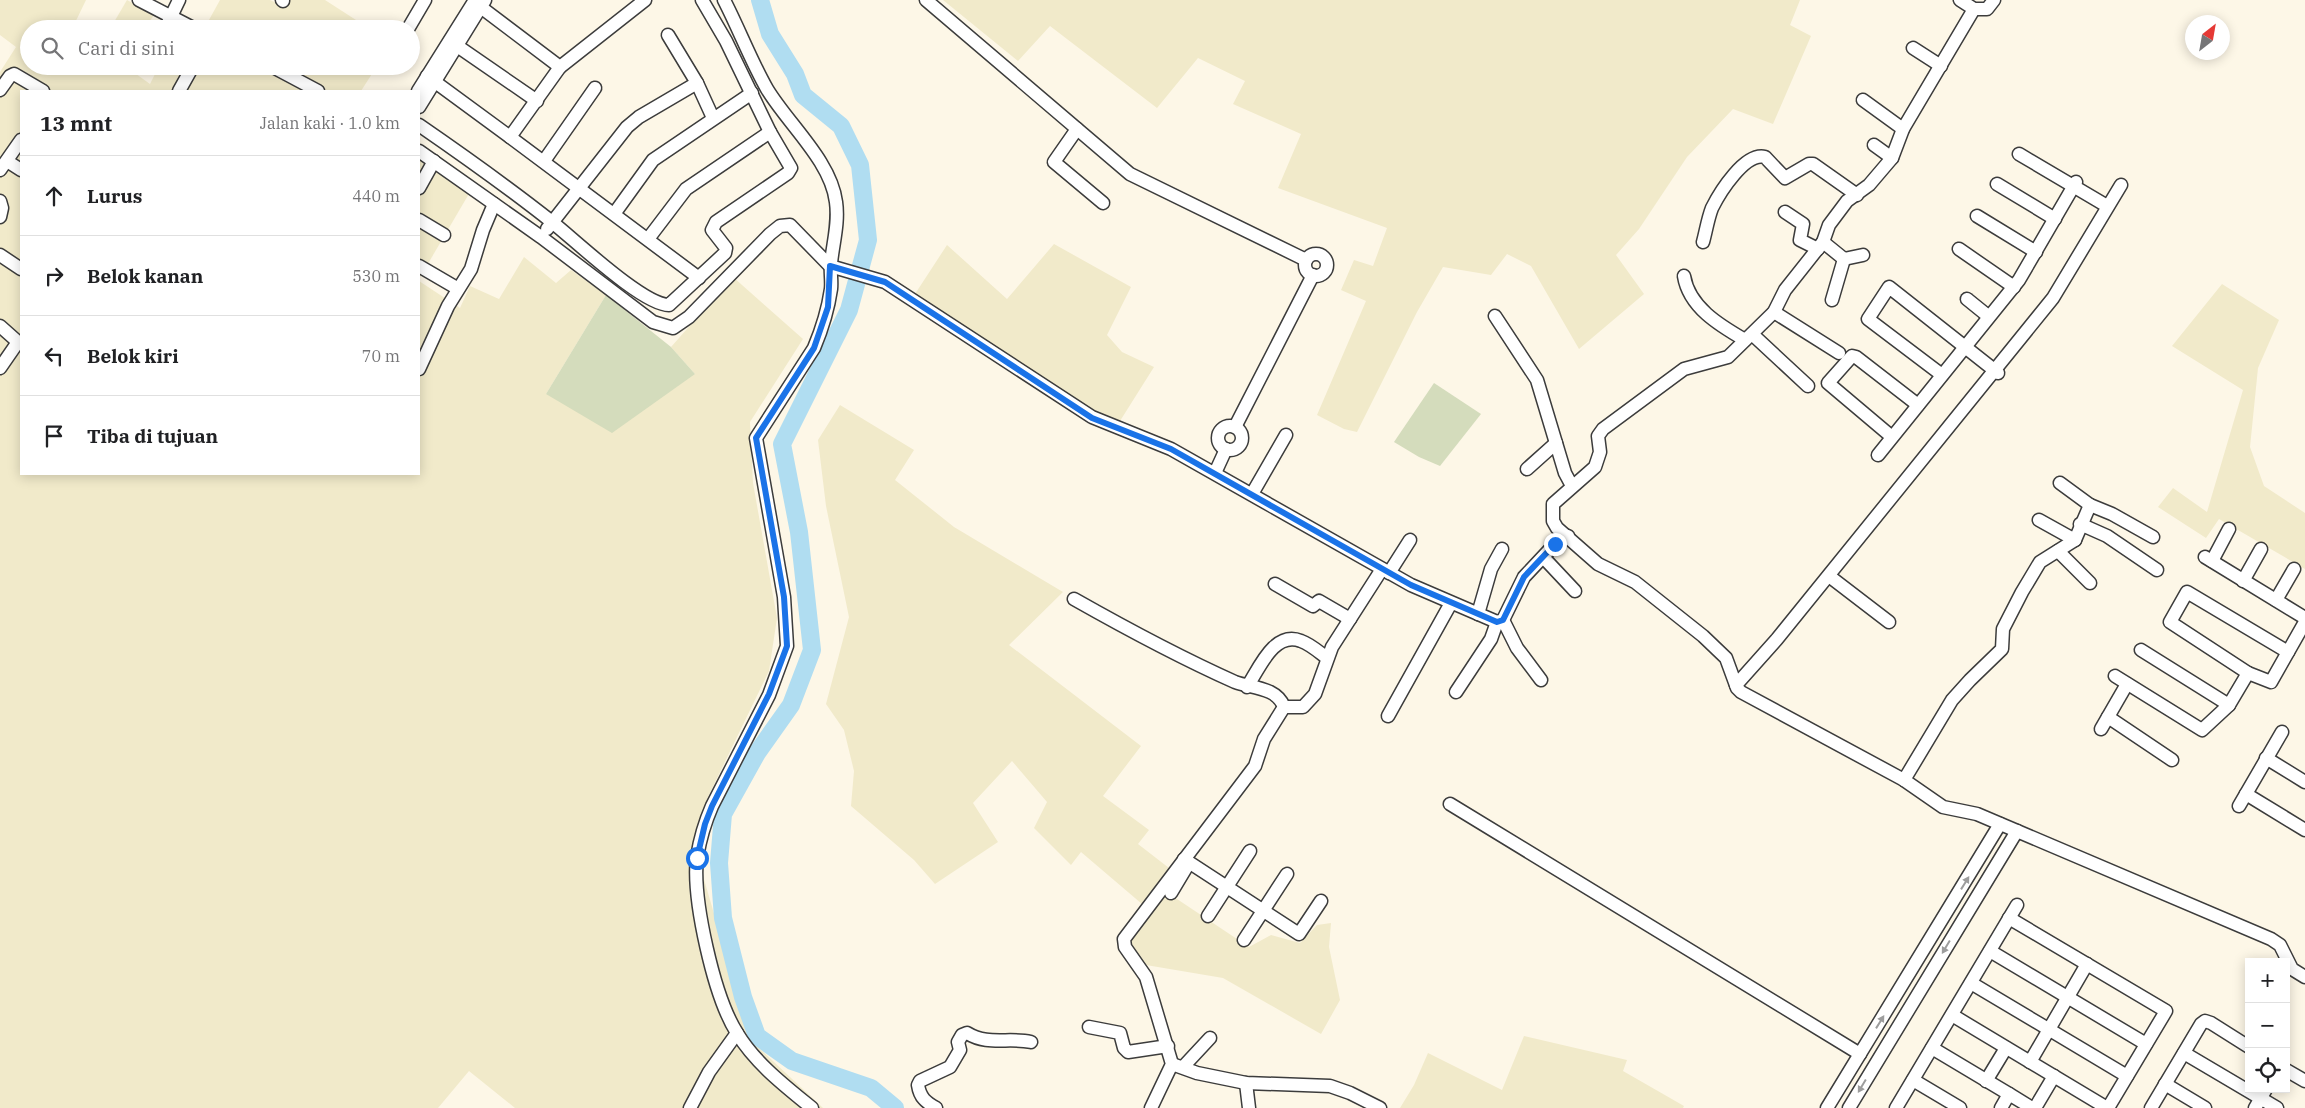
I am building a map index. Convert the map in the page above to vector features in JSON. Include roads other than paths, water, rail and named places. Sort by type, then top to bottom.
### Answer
[{"type":"street","points":[[139,0],[178,20]]},
{"type":"street","points":[[170,20],[180,0]]},
{"type":"street","points":[[413,20],[425,0]]},
{"type":"street","points":[[510,137],[560,67],[646,0]]},
{"type":"street","points":[[420,126],[552,222],[633,288],[662,305],[669,305],[675,302],[726,251],[726,248],[712,230],[714,223],[788,173],[791,168],[770,132],[726,41],[702,0]]},
{"type":"street","points":[[724,0],[768,90],[814,153],[829,180],[837,210],[828,307],[820,333],[814,348],[756,438],[755,445],[784,597],[787,646],[769,694],[712,806],[705,824],[697,858],[700,903],[709,953],[724,1006],[737,1033],[768,1071],[812,1108]]},
{"type":"street","points":[[926,0],[1130,174],[1306,260]]},
{"type":"street","points":[[1960,0],[1974,9],[1988,9],[1994,0]]},
{"type":"street","points":[[420,105],[431,79],[479,2],[560,67]]},
{"type":"street","points":[[1974,9],[1903,129],[1892,158],[1857,195],[1847,201],[1833,219],[1820,245],[1785,290],[1774,312],[1724,359],[1684,369],[1610,422],[1598,436],[1600,452],[1595,467],[1553,504],[1553,521],[1557,528],[1598,564],[1635,582],[1703,636],[1726,658],[1736,685],[1741,692],[1904,780],[1943,807],[1978,814],[2271,939],[2280,945],[2292,969],[2305,978]]},
{"type":"street","points":[[668,35],[697,83],[713,118]]},
{"type":"street","points":[[454,43],[537,101]]},
{"type":"street","points":[[1913,48],[1941,66]]},
{"type":"street","points":[[0,90],[9,77],[14,74],[40,90]]},
{"type":"street","points":[[180,90],[188,75]]},
{"type":"street","points":[[287,75],[316,90]]},
{"type":"street","points":[[419,90],[431,79]]},
{"type":"street","points":[[431,79],[544,161],[577,189],[614,214],[699,278]]},
{"type":"street","points":[[541,237],[627,127],[639,117],[697,83]]},
{"type":"street","points":[[544,161],[595,88]]},
{"type":"street","points":[[614,214],[653,160],[713,118],[752,94]]},
{"type":"street","points":[[1862,100],[1903,129]]},
{"type":"street","points":[[1077,128],[1054,162],[1103,204]]},
{"type":"street","points":[[648,239],[686,189],[770,132]]},
{"type":"street","points":[[20,141],[4,165],[20,170]]},
{"type":"street","points":[[1874,145],[1892,158]]},
{"type":"street","points":[[420,152],[541,237],[653,322],[673,328],[689,317],[770,234],[784,224],[794,228],[832,267],[883,281],[1004,359],[1071,406],[1107,425],[1146,437],[1171,449],[1386,571],[1451,603],[1500,621],[1541,680]]},
{"type":"street","points":[[2019,154],[2074,184],[2107,206]]},
{"type":"street","points":[[1703,242],[1712,209],[1721,192],[1744,163],[1756,157],[1765,157],[1786,178],[1809,164],[1813,164],[1857,195]]},
{"type":"street","points":[[420,186],[434,161]]},
{"type":"street","points":[[1997,184],[2055,219]]},
{"type":"street","points":[[1878,455],[1988,316],[2014,287],[2074,184]]},
{"type":"street","points":[[1736,685],[1777,639],[1997,372],[2053,298],[2121,185]]},
{"type":"street","points":[[0,202],[2,208],[0,217]]},
{"type":"street","points":[[420,367],[448,306],[471,269],[483,230],[494,204]]},
{"type":"street","points":[[1785,212],[1804,225],[1799,236],[1800,240],[1820,245],[1844,259],[1863,255]]},
{"type":"street","points":[[1977,216],[2036,252]]},
{"type":"street","points":[[420,221],[444,234]]},
{"type":"street","points":[[1959,249],[2014,287]]},
{"type":"street","points":[[1315,254],[1325,259],[1327,266],[1324,273],[1313,275],[1307,271],[1306,260],[1315,254]]},
{"type":"street","points":[[0,255],[20,268]]},
{"type":"street","points":[[1832,300],[1844,259]]},
{"type":"street","points":[[420,267],[455,288]]},
{"type":"street","points":[[1215,473],[1226,449],[1218,440],[1220,432],[1227,427],[1235,427],[1313,275]]},
{"type":"street","points":[[1684,276],[1689,294],[1704,311],[1749,337],[1808,386]]},
{"type":"street","points":[[1942,375],[1868,319],[1889,287],[1997,372]]},
{"type":"street","points":[[1967,299],[1988,316]]},
{"type":"street","points":[[1774,312],[1839,353]]},
{"type":"street","points":[[1495,316],[1537,380],[1565,473],[1572,486]]},
{"type":"street","points":[[0,326],[18,342],[0,368]]},
{"type":"street","points":[[1892,437],[1828,383],[1852,356],[1856,357],[1918,405]]},
{"type":"street","points":[[1252,494],[1286,435]]},
{"type":"street","points":[[1527,469],[1556,443]]},
{"type":"street","points":[[2060,482],[2090,504],[2153,537]]},
{"type":"street","points":[[1904,780],[1952,700],[2002,649],[2003,629],[2040,562],[2075,540],[2080,524],[2090,504]]},
{"type":"street","points":[[2039,520],[2075,540]]},
{"type":"street","points":[[2080,524],[2107,536],[2157,570]]},
{"type":"street","points":[[2229,529],[2208,559],[2305,618]]},
{"type":"street","points":[[1456,692],[1491,638],[1524,577],[1544,558],[1555,544],[1568,536]]},
{"type":"street","points":[[1074,599],[1152,643],[1246,687],[1259,688],[1272,694],[1284,707],[1299,708],[1307,704],[1315,694],[1327,658],[1350,619],[1410,540]]},
{"type":"street","points":[[2244,580],[2261,549]]},
{"type":"street","points":[[1478,614],[1490,569],[1502,550]]},
{"type":"street","points":[[2058,551],[2090,583]]},
{"type":"street","points":[[1544,558],[1575,591]]},
{"type":"street","points":[[2276,600],[2294,569]]},
{"type":"street","points":[[1829,576],[1889,622]]},
{"type":"street","points":[[1275,584],[1313,606],[1320,601],[1350,619]]},
{"type":"street","points":[[2288,652],[2187,592],[2170,622],[2248,673],[2272,682],[2305,622]]},
{"type":"street","points":[[1388,716],[1451,603]]},
{"type":"street","points":[[1246,687],[1273,647],[1282,641],[1294,639],[1302,641],[1327,658]]},
{"type":"street","points":[[2141,650],[2229,704]]},
{"type":"street","points":[[2114,676],[2202,730],[2229,704],[2248,673]]},
{"type":"street","points":[[2101,730],[2127,684]]},
{"type":"street","points":[[1171,893],[1187,861],[1255,766],[1264,739],[1284,707]]},
{"type":"street","points":[[2108,717],[2172,760]]},
{"type":"street","points":[[2239,806],[2282,732]]},
{"type":"street","points":[[2266,758],[2302,780],[2305,766]]},
{"type":"street","points":[[2246,794],[2305,830]]},
{"type":"street","points":[[1450,804],[1863,1049],[1881,1055]]},
{"type":"street","points":[[1215,824],[1126,936],[1124,942],[1125,947],[1146,977],[1168,1046],[1178,1066],[1197,1073],[1246,1083],[1330,1086],[1350,1092],[1380,1108]]},
{"type":"street","points":[[1827,1108],[2000,824]]},
{"type":"street","points":[[1849,1108],[2017,831]]},
{"type":"street","points":[[1208,916],[1250,851]]},
{"type":"street","points":[[1187,861],[1299,934],[1321,901]]},
{"type":"street","points":[[1244,940],[1287,874]]},
{"type":"street","points":[[1896,1108],[2017,905]]},
{"type":"street","points":[[1952,1015],[2108,1108],[2166,1011],[2010,918]]},
{"type":"street","points":[[1990,951],[2146,1044]]},
{"type":"street","points":[[2030,1062],[2087,964]]},
{"type":"street","points":[[1971,983],[2127,1076]]},
{"type":"street","points":[[2151,1108],[2201,1024],[2205,1021],[2245,1045]]},
{"type":"street","points":[[1089,1027],[1120,1033],[1124,1048],[1128,1052],[1168,1046]]},
{"type":"street","points":[[690,1108],[709,1072],[737,1033]]},
{"type":"street","points":[[936,1108],[925,1101],[919,1094],[918,1085],[920,1081],[950,1067],[960,1050],[958,1042],[962,1035],[967,1034],[978,1040],[989,1042],[1020,1040],[1031,1042]]},
{"type":"street","points":[[1151,1108],[1178,1066],[1210,1038]]},
{"type":"street","points":[[1932,1048],[2033,1108],[2054,1076]]},
{"type":"street","points":[[1986,1081],[2006,1048]]},
{"type":"street","points":[[2184,1053],[2277,1108]]},
{"type":"street","points":[[2290,1072],[2305,1081]]},
{"type":"street","points":[[1913,1080],[1960,1108]]},
{"type":"street","points":[[1246,1083],[1249,1108]]},
{"type":"street","points":[[2165,1084],[2205,1108]]},
{"type":"street","points":[[2001,1108],[2009,1094]]},
{"type":"waterway","points":[[760,0],[770,34],[795,74],[803,95],[841,126],[860,165],[868,240],[849,310],[782,444],[799,532],[812,650],[791,705],[757,753],[723,814],[719,863],[723,918],[743,997],[757,1036],[792,1061],[871,1088],[895,1108]]}]
